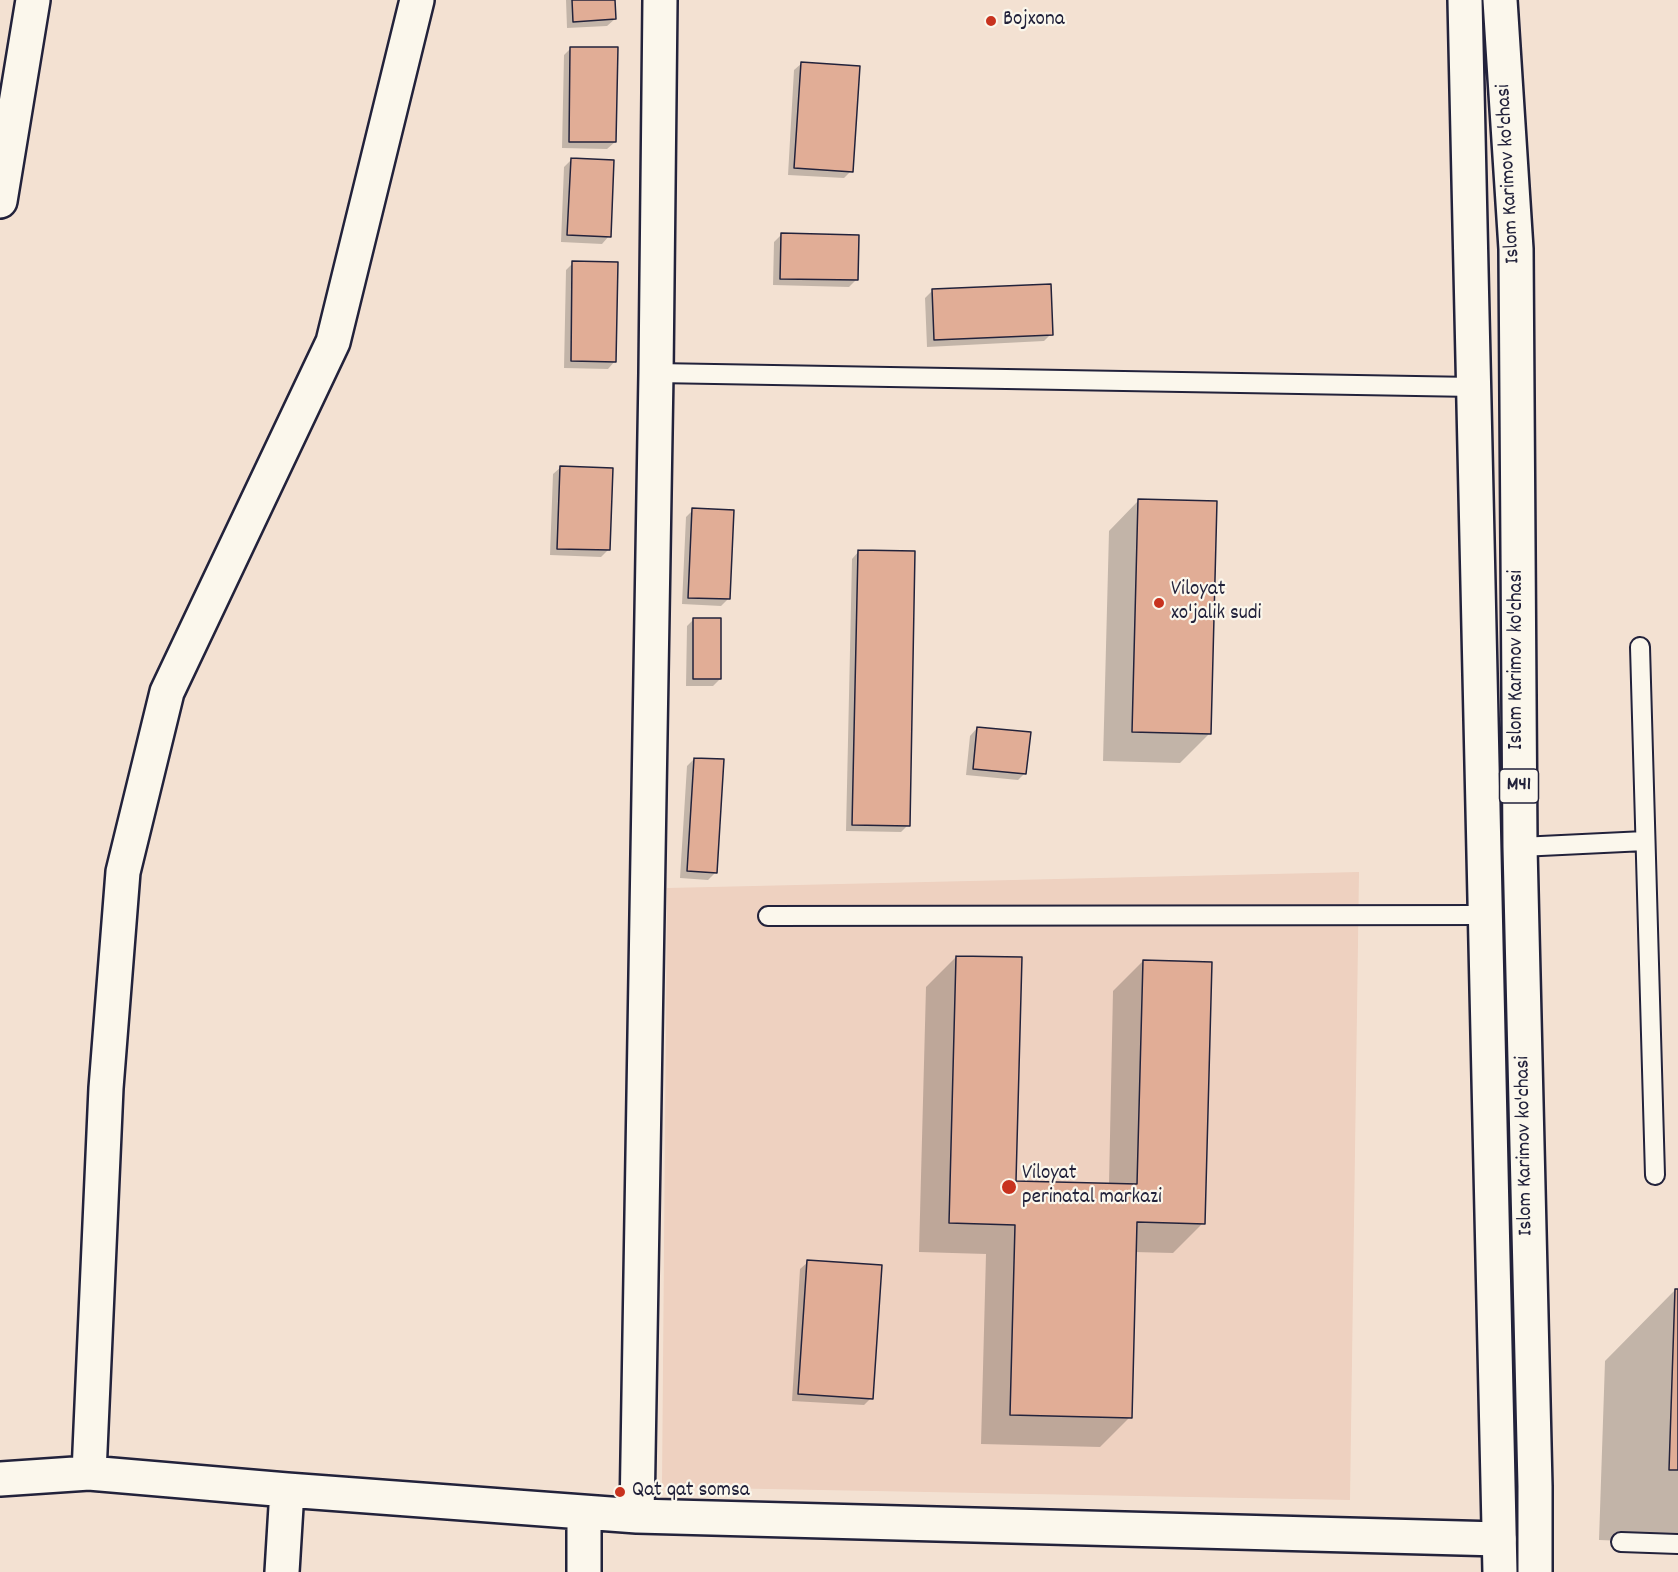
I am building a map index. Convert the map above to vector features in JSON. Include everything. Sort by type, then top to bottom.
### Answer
[{"type":"street","points":[[0,201],[33,0]]},
{"type":"street","points":[[89,1473],[106,1088],[123,872],[167,692],[333,342],[417,0]]},
{"type":"street","points":[[637,1516],[660,0]]},
{"type":"street","name":"Islom Karimov ko'chasi","points":[[1465,0],[1500,1572]]},
{"type":"street","name":"Islom Karimov ko'chasi","points":[[1500,0],[1516,249],[1520,848],[1535,1572]]},
{"type":"street","points":[[0,1479],[89,1473],[637,1516],[1499,1539]]},
{"type":"street","points":[[282,1572],[287,1490]]},
{"type":"street","points":[[584,1512],[584,1572]]},
{"type":"lane","points":[[656,373],[1474,387]]},
{"type":"lane","points":[[1640,647],[1655,1175]]},
{"type":"lane","points":[[1520,848],[1645,841]]},
{"type":"lane","points":[[768,916],[1485,915]]},
{"type":"lane","points":[[1621,1542],[1678,1544]]},
{"type":"shaded area","name":"Viloyat perinatal markazi","points":[[1359,872],[1350,1500],[662,1487],[667,888]]},
{"type":"building","points":[[572,0],[615,0],[616,19],[573,22]]},
{"type":"building","points":[[570,47],[618,47],[616,142],[569,142]]},
{"type":"building","points":[[801,62],[860,66],[853,172],[794,168]]},
{"type":"building","points":[[571,158],[614,160],[611,237],[567,235]]},
{"type":"building","points":[[781,233],[859,235],[858,280],[780,279]]},
{"type":"building","points":[[572,261],[618,262],[616,362],[571,361]]},
{"type":"building","points":[[1051,284],[1053,335],[934,340],[932,289]]},
{"type":"building","points":[[560,466],[613,468],[610,550],[557,549]]},
{"type":"building","points":[[1138,499],[1217,501],[1211,734],[1132,732]]},
{"type":"building","points":[[692,508],[734,510],[730,599],[688,598]]},
{"type":"building","points":[[858,550],[915,551],[910,826],[852,825]]},
{"type":"building","points":[[693,618],[721,618],[721,679],[693,679]]},
{"type":"building","points":[[977,727],[1031,732],[1026,774],[973,769]]},
{"type":"building","points":[[694,758],[724,759],[717,873],[687,871]]},
{"type":"building","points":[[956,956],[1022,957],[1016,1181],[1137,1184],[1143,960],[1212,962],[1205,1224],[1137,1222],[1132,1418],[1010,1415],[1015,1225],[949,1223]]},
{"type":"building","points":[[807,1260],[882,1265],[873,1399],[798,1394]]},
{"type":"building","points":[[1675,1289],[1678,1289],[1678,1470],[1669,1470]]},
{"type":"place","name":"Bojxona","points":[[991,21]]},
{"type":"place","name":"Viloyat xo'jalik sudi","points":[[1159,603]]},
{"type":"place","name":"Viloyat perinatal markazi","points":[[1009,1187]]},
{"type":"place","name":"Qat qat somsa","points":[[620,1492]]}]
